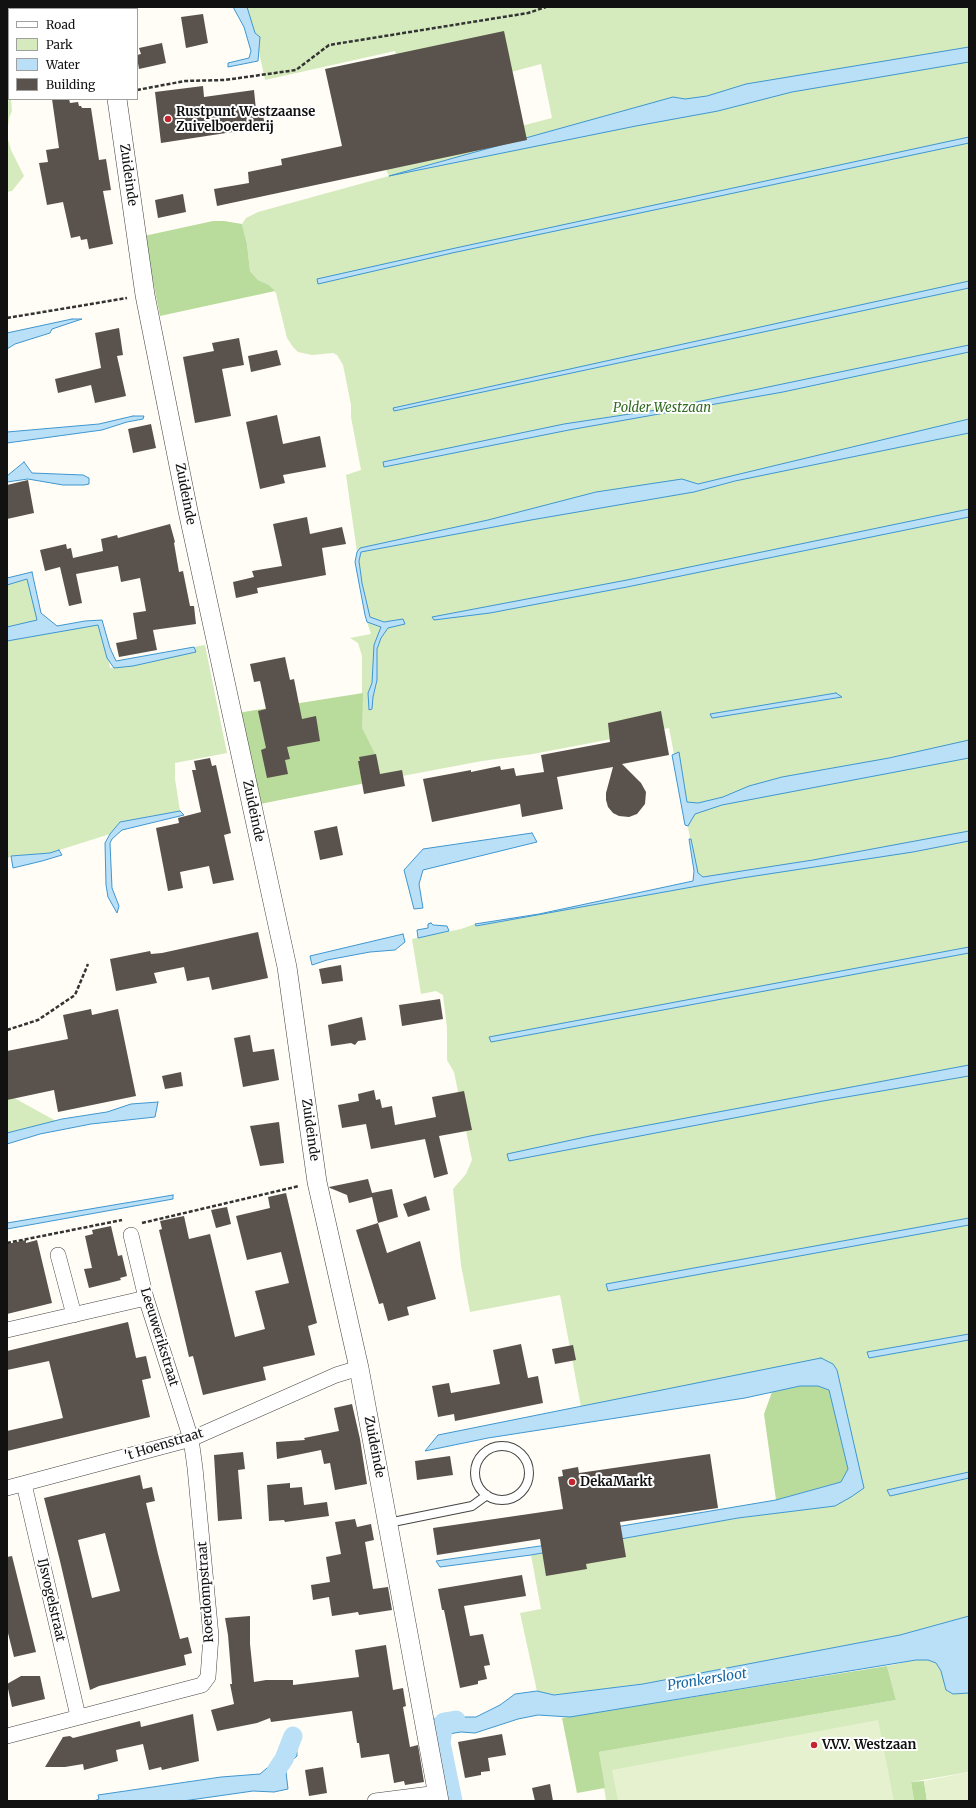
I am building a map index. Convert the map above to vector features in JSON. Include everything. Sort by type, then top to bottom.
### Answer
[{"type":"street","name":"Zuideinde","points":[[117,100],[145,294],[188,511],[287,967],[317,1182],[359,1368],[438,1797]]},
{"type":"street","name":"Leeuwerikstraat","points":[[131,1235],[146,1298],[191,1439]]},
{"type":"street","points":[[58,1255],[74,1315]]},
{"type":"street","points":[[7,1330],[146,1298]]},
{"type":"street","name":"'t Hoenstraat","points":[[7,1488],[191,1439],[336,1375],[359,1368]]},
{"type":"street","name":"Roerdompstraat","points":[[7,1736],[78,1716],[202,1685],[208,1677],[211,1636],[191,1439]]},
{"type":"street","name":"IJsvogelstraat","points":[[24,1484],[78,1716]]},
{"type":"street","points":[[375,1801],[438,1797]]},
{"type":"lane","points":[[496,1448],[509,1448],[517,1451],[528,1465],[528,1482],[523,1490],[517,1496],[509,1499],[500,1500],[487,1495],[479,1486],[476,1478],[476,1469],[479,1461],[484,1454],[496,1448]]},
{"type":"lane","points":[[388,1523],[472,1506],[487,1495]]},
{"type":"path","points":[[138,90],[185,81],[225,80],[296,70],[329,45],[528,13],[546,7]]},
{"type":"path","points":[[7,318],[145,294]]},
{"type":"path","points":[[7,1030],[38,1020],[75,995],[88,964]]},
{"type":"path","points":[[141,1223],[317,1182]]},
{"type":"path","points":[[7,1242],[127,1219]]},
{"type":"green space","points":[[7,7],[83,7],[8,8],[8,100],[11,100],[12,111],[9,118],[7,136]]},
{"type":"green space","name":"Polder Westzaan","points":[[239,7],[969,7],[969,1616],[900,1635],[643,1684],[554,1695],[537,1691],[520,1613],[541,1609],[531,1555],[738,1518],[835,1506],[860,1477],[837,1370],[581,1407],[560,1295],[470,1312],[461,1265],[453,1189],[466,1174],[472,1160],[454,1072],[447,1060],[447,1028],[443,995],[436,991],[421,994],[412,939],[461,929],[475,924],[477,926],[699,885],[669,728],[533,754],[482,761],[381,780],[362,728],[362,656],[358,643],[350,638],[371,634],[367,622],[346,475],[361,470],[343,365],[337,355],[333,353],[312,355],[298,352],[293,347],[287,338],[276,293],[269,285],[258,280],[250,271],[247,244],[242,224],[246,218],[258,212],[389,176],[382,162],[552,118],[541,64],[407,100],[395,51],[265,80],[255,33]]},
{"type":"green space","points":[[7,136],[11,150],[24,176],[12,191],[7,192]]},
{"type":"green space","points":[[213,221],[242,224],[247,244],[250,271],[258,280],[269,285],[275,291],[160,316],[144,236]]},
{"type":"green space","points":[[30,575],[41,630],[102,620],[110,668],[195,652],[194,647],[205,645],[227,753],[175,763],[175,779],[180,811],[120,822],[110,834],[50,853],[11,856],[7,859],[7,579]]},
{"type":"green space","points":[[363,693],[362,728],[377,758],[381,780],[255,805],[237,713]]},
{"type":"green space","points":[[7,1094],[65,1126],[7,1138]]},
{"type":"green space","points":[[800,1386],[819,1386],[829,1390],[848,1469],[841,1482],[776,1500],[764,1414],[772,1392]]},
{"type":"green space","points":[[916,1660],[928,1660],[936,1663],[941,1671],[946,1690],[953,1694],[969,1693],[969,1772],[911,1782],[914,1801],[606,1801],[599,1752],[896,1700],[887,1666]]},
{"type":"green space","points":[[887,1666],[896,1700],[599,1752],[605,1788],[577,1793],[562,1718]]},
{"type":"green space","name":"V.V.V. Westzaan","points":[[878,1720],[894,1801],[618,1801],[612,1770]]},
{"type":"green space","points":[[969,1772],[969,1801],[927,1801],[924,1781]]},
{"type":"green space","points":[[924,1781],[927,1801],[914,1801],[911,1782]]},
{"type":"water","points":[[233,7],[247,7],[255,33],[260,37],[258,61],[228,67],[228,63],[249,58],[251,51],[244,27]]},
{"type":"water","points":[[969,47],[969,62],[792,92],[718,111],[389,176],[673,97],[685,99],[707,96],[746,84]]},
{"type":"water","points":[[969,137],[969,143],[452,253],[318,284],[317,279]]},
{"type":"water","points":[[969,281],[969,288],[394,411],[393,408]]},
{"type":"water","points":[[72,319],[82,319],[52,329],[50,333],[15,344],[7,349],[7,333]]},
{"type":"water","points":[[969,345],[969,352],[783,392],[569,430],[384,467],[383,462],[444,449],[564,424],[663,409]]},
{"type":"water","points":[[133,416],[144,416],[143,419],[127,422],[102,430],[7,443],[7,432],[99,424]]},
{"type":"water","points":[[969,419],[969,433],[735,481],[694,492],[531,520],[361,552],[359,561],[362,583],[370,617],[384,622],[403,619],[405,624],[388,628],[381,638],[377,649],[377,680],[372,709],[369,710],[368,693],[372,683],[374,645],[381,627],[367,622],[365,615],[355,562],[357,552],[360,548],[488,520],[596,492],[682,479],[698,484]]},
{"type":"water","points":[[24,462],[32,473],[83,475],[89,478],[89,484],[63,485],[28,479],[7,482],[7,476]]},
{"type":"water","points":[[969,509],[969,517],[627,587],[490,613],[434,620],[432,617],[627,580]]},
{"type":"water","points":[[32,572],[41,613],[57,626],[85,621],[102,620],[110,648],[116,661],[194,647],[196,652],[133,666],[114,668],[107,658],[98,625],[7,641],[7,627],[37,620],[27,579],[7,585],[7,578]]},
{"type":"water","points":[[836,693],[842,697],[712,718],[710,714]]},
{"type":"water","points":[[969,740],[969,758],[722,805],[695,814],[688,826],[685,825],[672,755],[679,752],[687,802],[698,803],[723,797],[749,786],[782,777],[889,758]]},
{"type":"water","points":[[180,811],[184,815],[122,830],[112,839],[110,843],[112,888],[119,906],[117,913],[108,897],[106,885],[105,843],[110,834],[120,822]]},
{"type":"water","points":[[969,831],[969,841],[913,852],[742,878],[476,926],[475,924],[539,914],[693,881],[694,871],[689,839],[691,839],[698,873],[703,877],[813,860]]},
{"type":"water","points":[[532,833],[537,842],[423,870],[419,884],[423,908],[414,909],[404,870],[423,849]]},
{"type":"water","points":[[59,850],[62,855],[13,868],[11,856],[50,853]]},
{"type":"water","points":[[431,923],[433,925],[447,926],[449,931],[418,938],[417,930],[428,928],[428,924]]},
{"type":"water","points":[[403,934],[405,942],[395,950],[370,952],[327,960],[312,965],[310,956]]},
{"type":"water","points":[[969,947],[969,953],[491,1042],[489,1037]]},
{"type":"water","points":[[969,1065],[969,1076],[823,1101],[509,1161],[507,1154],[590,1136]]},
{"type":"water","points":[[158,1102],[155,1117],[91,1124],[40,1134],[7,1144],[7,1133],[62,1119],[107,1112],[131,1104]]},
{"type":"water","points":[[173,1195],[173,1199],[7,1229],[7,1223]]},
{"type":"water","points":[[969,1218],[969,1225],[608,1291],[606,1284]]},
{"type":"water","points":[[969,1334],[969,1340],[869,1358],[867,1352]]},
{"type":"water","points":[[821,1358],[833,1364],[837,1370],[864,1488],[835,1506],[738,1518],[531,1555],[440,1567],[436,1561],[547,1545],[568,1535],[776,1500],[841,1482],[848,1469],[829,1390],[818,1386],[800,1386],[745,1398],[488,1438],[425,1451],[438,1435]]},
{"type":"water","points":[[969,1472],[969,1478],[890,1496],[887,1490]]},
{"type":"water","name":"Pronkersloot","points":[[969,1616],[969,1693],[953,1694],[946,1690],[941,1671],[936,1663],[928,1660],[916,1660],[570,1717],[538,1715],[518,1719],[475,1733],[461,1732],[442,1735],[428,1741],[431,1720],[441,1717],[476,1717],[500,1705],[515,1694],[537,1691],[554,1695],[643,1684],[900,1635]]},
{"type":"water","points":[[296,1730],[297,1756],[288,1764],[286,1772],[288,1789],[274,1792],[253,1791],[183,1801],[94,1801],[99,1799],[98,1795],[221,1777],[260,1774],[287,1751]]},
{"type":"building","points":[[203,14],[208,43],[186,48],[181,17]]},
{"type":"building","points":[[504,31],[527,140],[217,206],[214,189],[249,183],[248,172],[282,165],[281,159],[342,146],[325,69]]},
{"type":"building","points":[[162,43],[166,63],[139,69],[138,55],[141,54],[139,48]]},
{"type":"building","points":[[203,86],[204,97],[254,90],[256,110],[262,109],[265,127],[161,143],[155,92]]},
{"type":"building","points":[[52,100],[69,100],[70,103],[78,102],[79,106],[82,108],[91,108],[99,160],[106,159],[111,190],[103,191],[113,244],[89,249],[87,239],[81,240],[80,236],[71,238],[63,202],[47,205],[39,163],[48,162],[46,150],[59,148]]},
{"type":"building","points":[[183,194],[186,212],[158,218],[155,200]]},
{"type":"building","points":[[119,328],[123,355],[117,356],[126,396],[95,403],[91,385],[58,393],[55,379],[101,368],[95,333]]},
{"type":"building","points":[[239,338],[244,365],[222,369],[231,416],[195,423],[183,357],[214,351],[212,343]]},
{"type":"building","points":[[277,350],[281,365],[251,372],[248,356]]},
{"type":"building","points":[[277,415],[283,444],[320,436],[326,467],[283,475],[285,483],[260,489],[246,422]]},
{"type":"building","points":[[151,424],[156,448],[133,453],[128,429]]},
{"type":"building","points":[[28,480],[34,513],[7,519],[7,485]]},
{"type":"building","points":[[307,517],[310,534],[342,527],[346,544],[322,548],[326,575],[257,588],[258,593],[236,598],[233,582],[254,577],[252,571],[282,566],[273,524]]},
{"type":"building","points":[[170,524],[175,542],[179,572],[183,571],[190,606],[194,606],[196,624],[153,630],[157,650],[119,657],[116,643],[137,639],[133,613],[146,611],[140,578],[121,582],[118,566],[76,574],[82,603],[69,606],[60,567],[45,571],[40,550],[66,544],[67,549],[71,548],[73,558],[103,551],[101,539],[117,535],[118,538]]},
{"type":"building","points":[[285,657],[290,680],[294,679],[302,719],[316,716],[320,741],[287,747],[290,759],[285,760],[288,774],[267,778],[261,750],[266,748],[258,711],[266,709],[260,681],[254,682],[250,664]]},
{"type":"building","points":[[661,711],[669,755],[622,764],[641,783],[646,792],[645,804],[637,814],[629,817],[619,816],[613,813],[608,807],[606,793],[613,767],[557,777],[563,809],[522,817],[520,804],[432,822],[423,779],[500,766],[501,770],[514,768],[516,776],[544,772],[541,755],[610,742],[608,723]]},
{"type":"building","points":[[376,754],[380,774],[402,770],[405,786],[364,794],[358,761],[360,761],[359,757]]},
{"type":"building","points":[[210,758],[212,766],[216,765],[231,833],[224,835],[234,880],[213,884],[209,866],[180,872],[183,888],[168,891],[156,828],[179,823],[178,818],[201,812],[192,770],[196,770],[194,761]]},
{"type":"building","points":[[337,826],[343,855],[320,860],[314,831]]},
{"type":"building","points":[[258,932],[268,978],[212,990],[209,977],[187,981],[184,967],[154,973],[157,983],[116,991],[110,959],[150,951],[151,954],[162,953]]},
{"type":"building","points":[[341,965],[343,981],[322,984],[319,969]]},
{"type":"building","points":[[440,999],[443,1019],[402,1026],[399,1005]]},
{"type":"building","points":[[91,1009],[92,1015],[118,1009],[136,1096],[58,1112],[54,1090],[7,1100],[7,1051],[68,1039],[63,1015]]},
{"type":"building","points":[[362,1017],[366,1040],[358,1041],[355,1045],[351,1043],[331,1046],[328,1025]]},
{"type":"building","points":[[250,1035],[253,1052],[274,1049],[279,1080],[243,1087],[234,1038]]},
{"type":"building","points":[[181,1072],[183,1086],[165,1089],[162,1076]]},
{"type":"building","points":[[374,1090],[376,1100],[380,1099],[382,1108],[392,1106],[395,1125],[436,1117],[432,1097],[464,1091],[472,1130],[439,1136],[448,1174],[434,1178],[425,1139],[371,1149],[366,1124],[342,1128],[338,1105],[359,1101],[358,1094]]},
{"type":"building","points":[[279,1122],[284,1163],[260,1166],[250,1126]]},
{"type":"building","points":[[368,1179],[372,1193],[392,1189],[398,1217],[378,1223],[372,1197],[349,1203],[347,1195],[329,1187]]},
{"type":"building","points":[[286,1193],[317,1323],[308,1326],[315,1355],[263,1367],[266,1380],[203,1395],[193,1356],[189,1357],[159,1230],[162,1229],[160,1221],[184,1216],[189,1239],[210,1234],[235,1337],[265,1329],[255,1291],[289,1283],[281,1252],[247,1260],[236,1216],[270,1208],[268,1197]]},
{"type":"building","points":[[426,1196],[430,1210],[408,1217],[403,1204]]},
{"type":"building","points":[[227,1207],[231,1224],[216,1228],[211,1210]]},
{"type":"building","points":[[378,1223],[387,1253],[420,1241],[436,1299],[407,1307],[409,1315],[388,1321],[383,1303],[379,1304],[356,1230]]},
{"type":"building","points":[[111,1226],[118,1256],[122,1255],[127,1276],[120,1278],[121,1280],[89,1288],[84,1269],[92,1268],[85,1236],[93,1234],[92,1230]]},
{"type":"building","points":[[26,1240],[26,1243],[37,1240],[52,1303],[7,1314],[7,1244]]},
{"type":"building","points":[[128,1322],[136,1358],[146,1356],[151,1378],[142,1380],[150,1417],[7,1451],[7,1431],[63,1418],[49,1361],[7,1370],[7,1351]]},
{"type":"building","points":[[521,1344],[528,1378],[538,1376],[543,1403],[455,1421],[454,1414],[438,1417],[432,1386],[449,1383],[451,1393],[500,1384],[493,1350]]},
{"type":"building","points":[[573,1345],[576,1360],[555,1364],[552,1349]]},
{"type":"building","points":[[352,1404],[360,1439],[367,1484],[335,1490],[330,1463],[324,1464],[321,1450],[277,1459],[276,1442],[305,1440],[304,1438],[339,1431],[334,1408]]},
{"type":"building","points":[[243,1452],[245,1469],[238,1470],[242,1519],[218,1521],[214,1455]]},
{"type":"building","points":[[710,1454],[718,1508],[620,1522],[626,1557],[586,1564],[587,1569],[546,1576],[540,1539],[437,1555],[433,1528],[563,1509],[558,1477],[563,1476],[562,1470],[578,1467],[579,1473]]},
{"type":"building","points":[[450,1456],[453,1475],[417,1480],[415,1461]]},
{"type":"building","points":[[140,1475],[143,1489],[152,1487],[155,1501],[146,1503],[180,1639],[188,1637],[192,1653],[184,1655],[186,1665],[99,1686],[90,1690],[44,1498]],"holes":[[[105,1533],[120,1591],[92,1598],[78,1540]]]},
{"type":"building","points":[[290,1483],[290,1488],[302,1487],[304,1505],[327,1502],[329,1516],[285,1522],[284,1520],[269,1521],[267,1485]]},
{"type":"building","points":[[355,1519],[357,1527],[371,1524],[374,1540],[365,1542],[373,1589],[388,1587],[392,1610],[359,1615],[358,1612],[332,1616],[329,1597],[313,1600],[311,1585],[330,1582],[326,1557],[341,1554],[335,1522]]},
{"type":"building","points":[[12,1556],[36,1652],[14,1657],[7,1629],[7,1557]]},
{"type":"building","points":[[522,1575],[526,1596],[464,1606],[470,1636],[483,1634],[490,1665],[484,1666],[487,1679],[478,1681],[478,1684],[460,1688],[444,1610],[442,1610],[438,1589]]},
{"type":"building","points":[[250,1616],[250,1644],[254,1682],[266,1680],[293,1680],[293,1685],[359,1677],[355,1650],[386,1645],[393,1690],[403,1688],[406,1706],[403,1707],[410,1747],[418,1745],[424,1782],[405,1785],[404,1781],[394,1783],[389,1754],[361,1758],[352,1711],[271,1722],[270,1718],[257,1723],[217,1731],[211,1710],[234,1704],[230,1684],[232,1684],[225,1618]]},
{"type":"building","points":[[21,1676],[40,1676],[45,1699],[12,1707],[7,1684]]},
{"type":"building","points":[[193,1714],[199,1761],[162,1770],[161,1767],[149,1770],[143,1744],[116,1750],[118,1761],[84,1770],[83,1764],[65,1767],[45,1767],[63,1737],[70,1736],[73,1738],[140,1721],[141,1727]]},
{"type":"building","points":[[502,1734],[506,1755],[488,1758],[490,1771],[481,1772],[481,1775],[465,1778],[458,1742]]},
{"type":"building","points":[[323,1767],[327,1793],[309,1796],[305,1770]]},
{"type":"building","points":[[550,1784],[553,1801],[535,1801],[532,1788]]},
{"type":"waterway","points":[[453,1801],[441,1743],[444,1722],[456,1720]]},
{"type":"waterway","points":[[276,1771],[284,1759],[293,1736]]},
{"type":"place","name":"Rustpunt Westzaanse Zuivelboerderij","points":[[168,119]]},
{"type":"place","name":"DekaMarkt","points":[[572,1482]]},
{"type":"place","name":"V.V.V. Westzaan","points":[[814,1745]]}]
